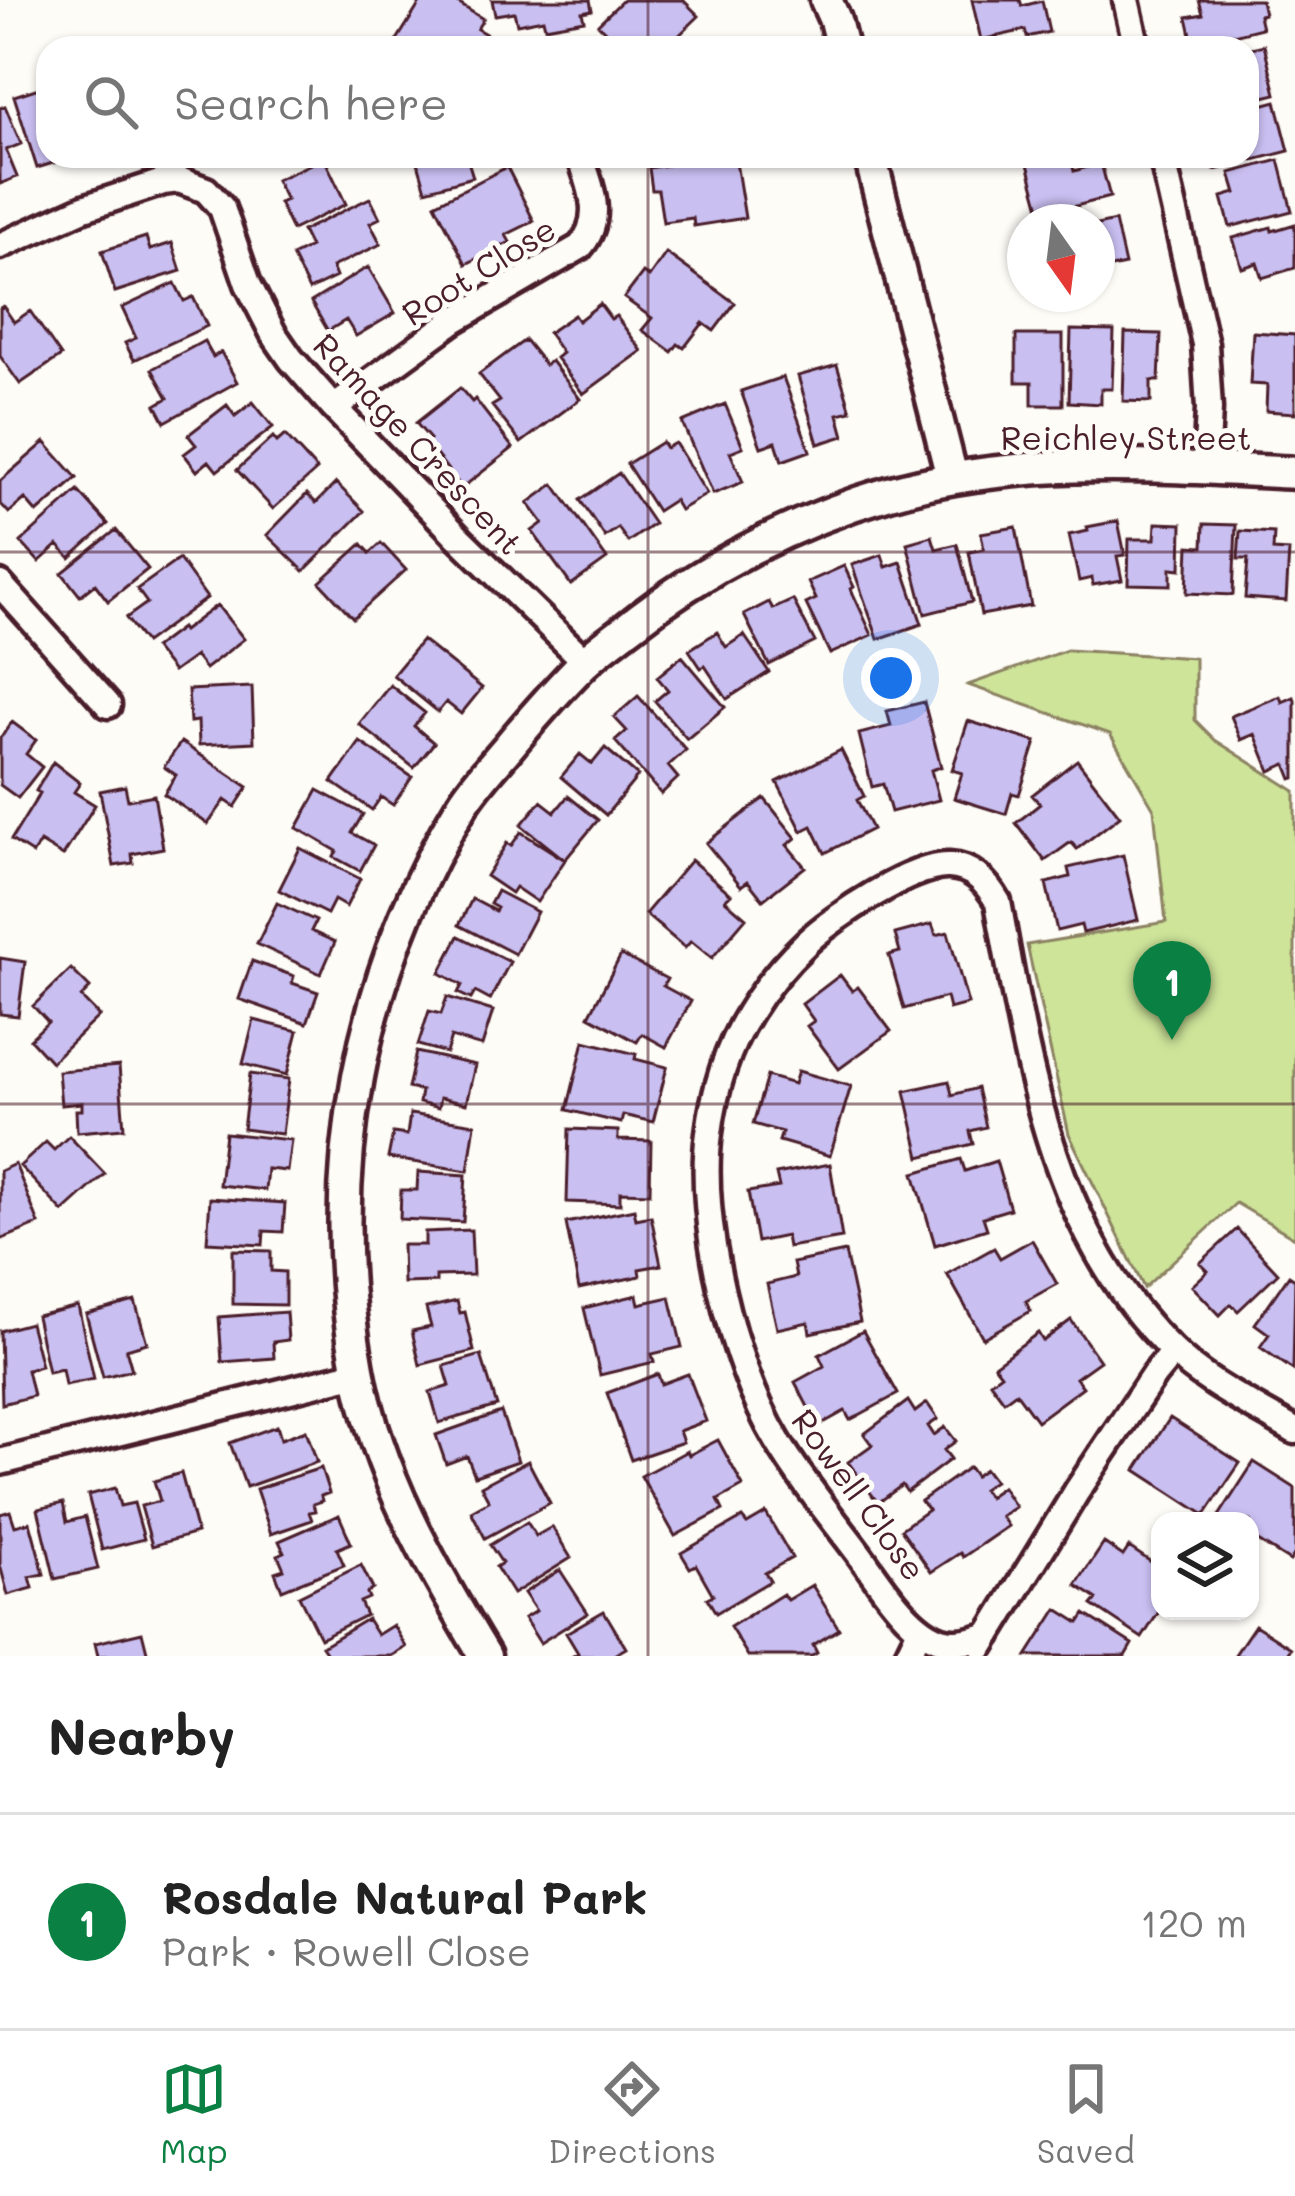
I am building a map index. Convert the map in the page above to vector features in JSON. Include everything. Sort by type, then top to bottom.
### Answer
[{"type":"street","points":[[1126,0],[1134,36]]},
{"type":"street","name":"Root Close","points":[[334,408],[453,321],[580,247],[588,237],[596,207],[584,168]]},
{"type":"street","points":[[873,168],[952,477]]},
{"type":"street","points":[[1165,168],[1205,344],[1206,469]]},
{"type":"street","name":"Ramage Crescent","points":[[0,246],[65,215],[163,182],[179,180],[206,190],[222,208],[248,284],[291,359],[457,536],[585,661]]},
{"type":"street","name":"Reichley Street","points":[[485,1656],[398,1496],[358,1373],[346,1274],[344,1200],[353,1096],[373,1004],[421,882],[464,802],[585,661],[658,604],[731,558],[795,527],[863,501],[952,477],[1007,470],[1080,465],[1295,473]]},
{"type":"street","points":[[0,584],[108,705]]},
{"type":"street","name":"Rowell Close","points":[[1174,1352],[1077,1491],[983,1646],[936,1638],[920,1629],[806,1482],[759,1408],[731,1326],[708,1210],[709,1133],[730,1051],[749,1013],[807,942],[852,908],[926,869],[948,866],[979,877],[998,902],[1018,1018],[1065,1187],[1118,1284],[1174,1352],[1295,1431]]},
{"type":"street","points":[[0,1462],[358,1373]]},
{"type":"street","points":[[907,1656],[920,1629]]},
{"type":"green space","points":[[1067,650],[1195,658],[1195,720],[1215,740],[1295,791],[1295,1238],[1236,1203],[1144,1288],[1069,1134],[1027,945],[1166,922],[1154,809],[1110,734],[968,685]]},
{"type":"building","points":[[422,0],[453,0],[483,19],[477,29],[489,36],[400,36]]},
{"type":"building","points":[[492,0],[590,0],[592,10],[582,12],[584,20],[545,27],[543,19],[517,24],[514,12],[495,15]]},
{"type":"building","points":[[623,0],[683,0],[699,16],[678,36],[610,36],[598,24]]},
{"type":"building","points":[[972,0],[1020,0],[1022,6],[1042,1],[1049,32],[980,36]]},
{"type":"building","points":[[1199,0],[1261,0],[1264,14],[1259,15],[1262,28],[1229,36],[1191,36],[1187,17],[1203,14]]},
{"type":"building","points":[[1264,45],[1276,94],[1259,98],[1259,46]]},
{"type":"building","points":[[36,89],[36,165],[14,96]]},
{"type":"building","points":[[1276,101],[1289,151],[1259,159],[1259,106]]},
{"type":"building","points":[[5,106],[21,144],[6,150],[17,177],[0,184],[0,108]]},
{"type":"building","points":[[1279,160],[1292,211],[1230,227],[1222,197],[1236,193],[1230,173]]},
{"type":"building","points":[[302,168],[329,168],[346,204],[292,230],[279,203],[286,200],[276,180]]},
{"type":"building","points":[[420,168],[470,168],[473,177],[426,190]]},
{"type":"building","points":[[508,168],[534,221],[506,235],[510,242],[466,264],[435,204]]},
{"type":"building","points":[[649,168],[737,168],[745,218],[694,226],[693,218],[663,222],[658,190],[652,190]]},
{"type":"building","points":[[1029,168],[1102,168],[1110,197],[1084,204],[1039,204]]},
{"type":"building","points":[[370,198],[380,218],[370,223],[381,244],[332,267],[336,277],[309,290],[292,256],[310,247],[302,231]]},
{"type":"building","points":[[1115,221],[1125,265],[1115,267]]},
{"type":"building","points":[[1295,224],[1295,268],[1262,278],[1257,263],[1242,268],[1233,238]]},
{"type":"building","points":[[146,237],[150,250],[172,243],[181,271],[115,292],[102,251]]},
{"type":"building","points":[[666,253],[735,303],[714,331],[703,323],[684,348],[678,344],[672,352],[642,330],[652,318],[624,298],[643,273],[649,277]]},
{"type":"building","points":[[368,267],[395,313],[356,336],[346,320],[328,331],[311,302]]},
{"type":"building","points":[[175,283],[184,301],[193,297],[207,326],[134,360],[125,343],[136,338],[122,308]]},
{"type":"building","points":[[600,304],[611,319],[616,316],[642,351],[583,394],[556,358],[562,353],[548,333],[574,315],[578,321]]},
{"type":"building","points":[[3,306],[14,322],[30,311],[61,356],[20,384],[0,356]]},
{"type":"building","points":[[1071,330],[1114,331],[1112,389],[1101,389],[1101,404],[1069,402]]},
{"type":"building","points":[[1253,332],[1295,335],[1295,413],[1266,411],[1267,385],[1250,384]]},
{"type":"building","points":[[1125,333],[1161,334],[1159,381],[1151,381],[1151,402],[1123,401]]},
{"type":"building","points":[[1016,335],[1063,335],[1063,405],[1032,405],[1032,382],[1016,382]]},
{"type":"building","points":[[525,340],[545,365],[551,361],[580,399],[521,443],[492,406],[500,401],[479,374]]},
{"type":"building","points":[[204,341],[213,357],[221,352],[237,382],[165,422],[156,405],[168,398],[152,369]]},
{"type":"building","points":[[837,365],[851,411],[838,414],[844,436],[818,444],[798,376]]},
{"type":"building","points":[[783,377],[810,451],[782,461],[776,442],[761,447],[741,391]]},
{"type":"building","points":[[460,388],[472,402],[475,399],[513,448],[462,488],[416,423]]},
{"type":"building","points":[[253,402],[273,427],[217,471],[209,461],[197,471],[184,454],[196,445],[188,435],[227,405],[235,416]]},
{"type":"building","points":[[725,404],[743,447],[730,452],[743,482],[713,494],[682,422]]},
{"type":"building","points":[[285,435],[317,470],[273,509],[237,470],[273,437],[277,442]]},
{"type":"building","points":[[45,442],[77,478],[37,513],[25,499],[9,513],[0,503],[0,481]]},
{"type":"building","points":[[662,442],[666,448],[675,443],[707,494],[680,510],[674,500],[657,511],[627,464]]},
{"type":"building","points":[[619,473],[654,524],[628,542],[618,528],[605,537],[580,500]]},
{"type":"building","points":[[336,483],[364,511],[304,571],[267,535],[307,494],[316,503]]},
{"type":"building","points":[[554,484],[607,559],[571,585],[532,531],[543,523],[528,503]]},
{"type":"building","points":[[78,491],[108,524],[70,558],[58,545],[39,562],[21,542]]},
{"type":"building","points":[[1118,521],[1125,555],[1117,556],[1122,580],[1093,585],[1092,578],[1079,581],[1069,535]]},
{"type":"building","points":[[1156,523],[1182,524],[1181,569],[1171,568],[1171,585],[1128,584],[1129,539],[1155,539]]},
{"type":"building","points":[[1204,524],[1236,525],[1233,595],[1187,593],[1189,546],[1203,547]]},
{"type":"building","points":[[1016,527],[1031,606],[981,615],[969,552],[984,549],[981,533]]},
{"type":"building","points":[[116,530],[148,569],[108,601],[95,584],[80,596],[62,573]]},
{"type":"building","points":[[1240,531],[1274,533],[1273,550],[1289,551],[1286,601],[1245,598],[1248,559],[1238,559]]},
{"type":"building","points":[[932,536],[936,549],[957,544],[972,602],[925,614],[907,543]]},
{"type":"building","points":[[381,543],[406,570],[353,618],[320,582],[362,544],[370,553]]},
{"type":"building","points":[[882,555],[886,567],[901,562],[922,624],[878,639],[852,565]]},
{"type":"building","points":[[179,559],[207,598],[145,643],[126,618],[147,603],[137,589]]},
{"type":"building","points":[[844,566],[872,635],[830,654],[806,604],[816,599],[808,582]]},
{"type":"building","points":[[793,600],[815,642],[769,665],[744,615],[769,602],[773,609]]},
{"type":"building","points":[[217,605],[244,639],[205,669],[195,656],[173,672],[154,648]]},
{"type":"building","points":[[717,632],[726,647],[744,635],[769,672],[727,699],[689,650]]},
{"type":"building","points":[[422,640],[482,688],[461,714],[446,702],[438,712],[393,675]]},
{"type":"building","points":[[682,656],[725,707],[687,739],[655,701],[668,690],[657,677]]},
{"type":"building","points":[[390,685],[425,713],[414,726],[434,743],[414,768],[359,724]]},
{"type":"building","points":[[252,687],[254,742],[199,745],[198,721],[190,722],[188,690]]},
{"type":"building","points":[[638,696],[686,750],[668,766],[678,778],[661,794],[615,741],[627,731],[614,717]]},
{"type":"building","points":[[1280,696],[1282,702],[1294,697],[1295,701],[1292,779],[1286,764],[1270,771],[1255,734],[1241,740],[1231,716]]},
{"type":"building","points":[[924,702],[941,767],[931,770],[939,800],[891,812],[883,784],[872,787],[859,734],[891,726],[887,711]]},
{"type":"building","points":[[968,721],[1036,742],[1019,795],[1012,793],[1006,814],[954,798],[962,773],[952,770]]},
{"type":"building","points":[[12,722],[36,740],[26,754],[42,767],[18,798],[0,785],[0,738]]},
{"type":"building","points":[[181,742],[248,787],[235,807],[225,800],[208,824],[164,794],[176,775],[164,767]]},
{"type":"building","points":[[360,742],[412,777],[393,805],[381,797],[372,810],[332,782]]},
{"type":"building","points":[[605,748],[638,776],[606,815],[561,777],[580,754],[592,764]]},
{"type":"building","points":[[841,750],[864,796],[857,800],[872,829],[825,853],[812,826],[802,831],[777,782]]},
{"type":"building","points":[[1077,760],[1120,816],[1077,849],[1071,842],[1045,861],[1016,823],[1040,804],[1032,795]]},
{"type":"building","points":[[53,762],[80,783],[74,792],[95,805],[63,856],[40,842],[33,854],[11,840]]},
{"type":"building","points":[[125,786],[128,800],[154,795],[163,848],[132,854],[133,863],[114,866],[100,791]]},
{"type":"building","points":[[318,790],[363,814],[352,833],[374,845],[360,871],[297,828]]},
{"type":"building","points":[[568,796],[598,820],[565,860],[521,825],[541,801],[555,812]]},
{"type":"building","points":[[764,798],[796,838],[787,845],[805,867],[763,900],[748,881],[741,886],[706,843]]},
{"type":"building","points":[[521,832],[565,860],[537,902],[515,887],[511,893],[486,876],[507,843],[511,846]]},
{"type":"building","points":[[300,848],[360,879],[346,907],[334,900],[327,914],[279,890]]},
{"type":"building","points":[[1123,855],[1138,920],[1083,933],[1081,925],[1057,931],[1046,883],[1070,877],[1068,868]]},
{"type":"building","points":[[691,860],[731,894],[725,900],[746,918],[712,958],[691,941],[685,948],[645,914]]},
{"type":"building","points":[[497,891],[537,912],[515,954],[459,925],[472,899],[495,911],[490,904]]},
{"type":"building","points":[[277,903],[316,921],[311,931],[335,942],[321,974],[257,944]]},
{"type":"building","points":[[932,924],[936,935],[948,932],[968,1004],[949,1009],[946,997],[904,1009],[889,955],[900,952],[895,934]]},
{"type":"building","points":[[459,936],[510,962],[490,1000],[475,992],[471,999],[458,993],[462,985],[440,973]]},
{"type":"building","points":[[621,955],[667,979],[663,986],[691,1001],[666,1047],[642,1034],[637,1042],[589,1016]]},
{"type":"building","points":[[0,958],[25,962],[18,1016],[0,1014]]},
{"type":"building","points":[[252,961],[294,976],[292,983],[318,992],[307,1023],[239,999]]},
{"type":"building","points":[[71,969],[90,988],[81,997],[99,1016],[51,1062],[30,1039],[48,1022],[33,1006]]},
{"type":"building","points":[[840,975],[852,991],[858,987],[891,1031],[839,1069],[807,1026],[814,1021],[802,1004]]},
{"type":"building","points":[[447,997],[493,1011],[482,1046],[451,1037],[446,1053],[418,1045],[429,1011],[441,1014]]},
{"type":"building","points":[[254,1020],[298,1031],[287,1075],[243,1064]]},
{"type":"building","points":[[584,1041],[667,1067],[653,1122],[623,1115],[621,1123],[567,1110]]},
{"type":"building","points":[[416,1052],[475,1065],[466,1104],[440,1098],[438,1108],[419,1103],[421,1091],[408,1088]]},
{"type":"building","points":[[119,1066],[124,1128],[77,1132],[76,1110],[82,1110],[82,1103],[61,1105],[58,1071]]},
{"type":"building","points":[[798,1071],[851,1086],[830,1156],[779,1141],[782,1132],[753,1124],[767,1076],[794,1084]]},
{"type":"building","points":[[250,1074],[289,1079],[282,1134],[243,1129]]},
{"type":"building","points":[[949,1081],[952,1095],[977,1088],[986,1127],[970,1131],[973,1144],[920,1157],[905,1091]]},
{"type":"building","points":[[410,1114],[475,1124],[468,1171],[388,1158],[393,1133],[407,1135]]},
{"type":"building","points":[[569,1129],[618,1131],[618,1140],[651,1141],[650,1193],[620,1192],[620,1204],[567,1202]]},
{"type":"building","points":[[225,1133],[291,1140],[287,1171],[267,1169],[265,1190],[219,1185]]},
{"type":"building","points":[[69,1136],[105,1174],[63,1212],[20,1166],[46,1142],[54,1150]]},
{"type":"building","points":[[961,1159],[965,1171],[996,1161],[1010,1209],[983,1217],[987,1229],[935,1245],[914,1173]]},
{"type":"building","points":[[15,1164],[39,1224],[0,1240],[0,1171]]},
{"type":"building","points":[[830,1164],[842,1238],[788,1247],[786,1236],[757,1242],[748,1192],[779,1187],[776,1174]]},
{"type":"building","points":[[418,1172],[466,1175],[463,1222],[400,1219],[401,1190],[417,1190]]},
{"type":"building","points":[[210,1198],[285,1203],[283,1232],[264,1231],[263,1245],[207,1242]]},
{"type":"building","points":[[634,1209],[636,1219],[651,1216],[661,1265],[639,1269],[640,1276],[579,1289],[566,1223]]},
{"type":"building","points":[[1237,1229],[1278,1273],[1238,1311],[1231,1304],[1220,1315],[1192,1286],[1208,1271],[1200,1263]]},
{"type":"building","points":[[471,1230],[473,1275],[403,1283],[402,1245],[425,1245],[425,1232]]},
{"type":"building","points":[[1032,1240],[1057,1284],[1026,1301],[1031,1311],[983,1338],[947,1274],[994,1248],[1000,1258]]},
{"type":"building","points":[[233,1250],[271,1251],[271,1271],[285,1272],[285,1305],[233,1304]]},
{"type":"building","points":[[845,1252],[860,1322],[810,1333],[808,1322],[777,1329],[767,1284],[796,1277],[793,1263]]},
{"type":"building","points":[[1289,1275],[1295,1279],[1293,1370],[1260,1347],[1269,1334],[1255,1324]]},
{"type":"building","points":[[637,1295],[639,1304],[670,1297],[682,1347],[652,1354],[654,1362],[600,1375],[584,1308]]},
{"type":"building","points":[[135,1301],[147,1343],[126,1349],[132,1370],[103,1377],[86,1314]]},
{"type":"building","points":[[457,1301],[460,1313],[465,1312],[474,1351],[420,1365],[412,1331],[431,1327],[426,1308]]},
{"type":"building","points":[[78,1306],[94,1379],[65,1385],[62,1369],[48,1372],[36,1316]]},
{"type":"building","points":[[286,1312],[288,1340],[273,1342],[274,1358],[222,1362],[219,1317]]},
{"type":"building","points":[[1071,1320],[1100,1361],[1076,1378],[1083,1387],[1037,1421],[1016,1392],[1004,1401],[990,1382],[1001,1374],[994,1365],[1038,1333],[1043,1341]]},
{"type":"building","points":[[30,1323],[41,1366],[27,1370],[33,1396],[2,1404],[0,1331]]},
{"type":"building","points":[[863,1331],[898,1394],[850,1420],[845,1411],[818,1426],[795,1382],[824,1366],[819,1355]]},
{"type":"building","points":[[481,1355],[497,1406],[439,1423],[430,1392],[450,1386],[444,1366]]},
{"type":"building","points":[[658,1374],[661,1384],[688,1374],[706,1421],[679,1431],[683,1442],[631,1460],[607,1393]]},
{"type":"building","points":[[908,1401],[915,1412],[927,1403],[938,1419],[928,1426],[934,1435],[945,1427],[956,1441],[944,1450],[951,1459],[907,1492],[902,1485],[878,1503],[848,1462],[872,1445],[864,1434]]},
{"type":"building","points":[[501,1412],[518,1461],[475,1476],[467,1456],[446,1464],[436,1435]]},
{"type":"building","points":[[1170,1418],[1240,1463],[1207,1512],[1136,1470]]},
{"type":"building","points":[[277,1426],[281,1439],[306,1430],[317,1462],[246,1487],[230,1443]]},
{"type":"building","points":[[718,1440],[743,1486],[718,1500],[723,1510],[675,1536],[641,1476]]},
{"type":"building","points":[[528,1461],[550,1503],[485,1538],[471,1511],[489,1501],[481,1486]]},
{"type":"building","points":[[1254,1462],[1295,1488],[1295,1553],[1290,1561],[1259,1542],[1259,1512],[1222,1512]]},
{"type":"building","points":[[969,1467],[975,1476],[985,1469],[994,1481],[982,1489],[988,1497],[1002,1487],[1015,1507],[1001,1516],[1008,1526],[931,1572],[901,1529],[928,1510],[921,1501]]},
{"type":"building","points":[[321,1468],[329,1493],[313,1504],[312,1520],[271,1534],[256,1489]]},
{"type":"building","points":[[181,1473],[197,1533],[152,1546],[141,1506],[160,1501],[154,1481]]},
{"type":"building","points":[[115,1488],[120,1506],[134,1503],[144,1539],[102,1550],[88,1495]]},
{"type":"building","points":[[63,1503],[67,1522],[85,1517],[98,1569],[55,1579],[38,1509]]},
{"type":"building","points":[[10,1511],[15,1526],[30,1522],[44,1574],[30,1577],[33,1588],[8,1595],[0,1565],[0,1514]]},
{"type":"building","points":[[766,1513],[792,1558],[765,1573],[770,1581],[716,1613],[707,1598],[713,1595],[696,1565],[690,1568],[681,1553],[742,1518],[747,1524]]},
{"type":"building","points":[[339,1515],[351,1543],[337,1549],[344,1565],[282,1590],[275,1572],[284,1569],[279,1541]]},
{"type":"building","points":[[527,1522],[536,1536],[552,1527],[571,1558],[513,1594],[496,1567],[502,1563],[490,1545]]},
{"type":"building","points":[[1104,1543],[1123,1556],[1129,1547],[1151,1562],[1154,1620],[1142,1638],[1092,1605],[1097,1599],[1076,1585]]},
{"type":"building","points":[[361,1565],[373,1589],[360,1602],[366,1615],[320,1638],[299,1596]]},
{"type":"building","points":[[560,1570],[588,1613],[540,1643],[524,1618],[536,1611],[524,1593]]},
{"type":"building","points":[[812,1585],[839,1629],[813,1645],[817,1653],[812,1656],[748,1656],[730,1627],[783,1594],[787,1600]]},
{"type":"building","points":[[1057,1609],[1079,1623],[1085,1614],[1132,1644],[1125,1656],[1027,1656]]},
{"type":"building","points":[[604,1611],[626,1648],[612,1656],[573,1656],[578,1653],[566,1633]]},
{"type":"building","points":[[367,1619],[377,1635],[393,1625],[406,1647],[391,1656],[329,1656],[322,1646]]},
{"type":"building","points":[[1255,1625],[1291,1648],[1286,1656],[1234,1656]]},
{"type":"building","points":[[142,1632],[148,1656],[98,1656],[95,1643]]},
{"type":"place","name":"Rosdale Natural Park","points":[[1172,1040]]}]
